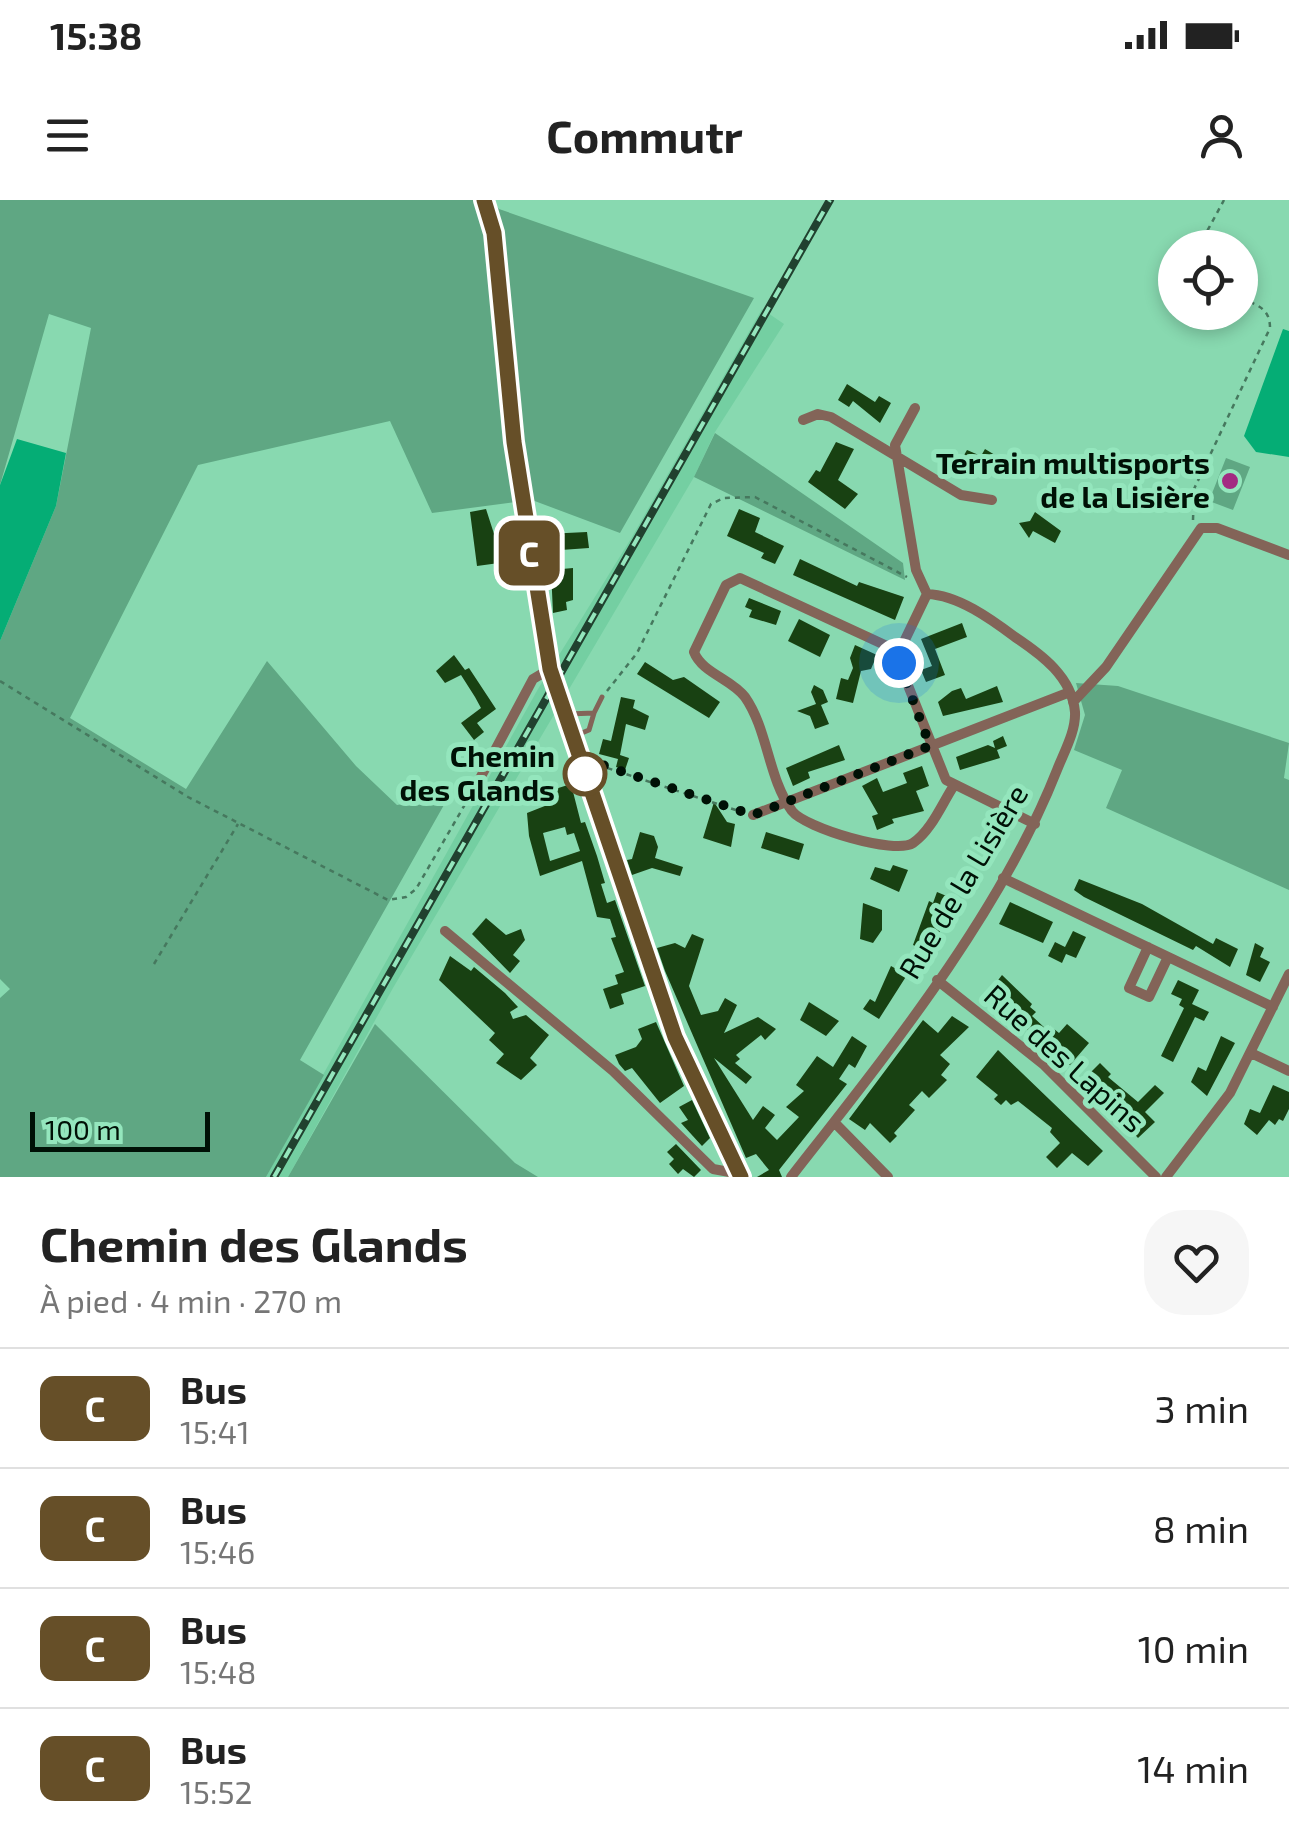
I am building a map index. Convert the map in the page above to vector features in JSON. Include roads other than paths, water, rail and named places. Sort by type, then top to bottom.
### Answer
[{"type":"street","points":[[484,200],[494,233],[516,459],[550,669],[675,1037],[741,1176]]},
{"type":"street","points":[[915,408],[894,445],[916,570],[927,594],[900,652],[900,667],[940,771],[953,786],[1035,824]]},
{"type":"street","points":[[803,420],[818,414],[831,417],[961,495],[992,500]]},
{"type":"street","points":[[753,815],[930,746],[1072,697],[1106,667],[1201,528],[1217,528],[1289,555]]},
{"type":"street","points":[[900,652],[752,581],[736,578],[726,585],[696,642],[695,655],[746,700],[787,802],[810,824],[899,848],[919,838],[953,786]]},
{"type":"street","points":[[927,594],[952,600],[1008,632],[1054,668],[1072,697]]},
{"type":"street","points":[[477,784],[533,679],[550,669]]},
{"type":"street","name":"Rue de la Lisière","points":[[791,1177],[937,980],[1035,824],[1071,734],[1072,697]]},
{"type":"street","points":[[1003,878],[1273,1007]]},
{"type":"street","points":[[445,931],[613,1071],[713,1170],[741,1176]]},
{"type":"street","points":[[1148,948],[1129,988],[1149,998],[1168,957]]},
{"type":"street","points":[[1166,1177],[1230,1093],[1289,974]]},
{"type":"street","name":"Rue des Lapins","points":[[937,980],[1043,1064],[1156,1177]]},
{"type":"street","points":[[1251,1053],[1289,1070]]},
{"type":"street","points":[[834,1122],[888,1177]]},
{"type":"lane","points":[[574,736],[589,730],[602,697]]},
{"type":"lane","points":[[568,714],[594,713]]},
{"type":"railway","points":[[274,1177],[830,200]]},
{"type":"place","name":"Terrain multisports de la Lisière","points":[[1230,481]]},
{"type":"place","name":"Chemin des Glands","points":[[585,774]]}]
